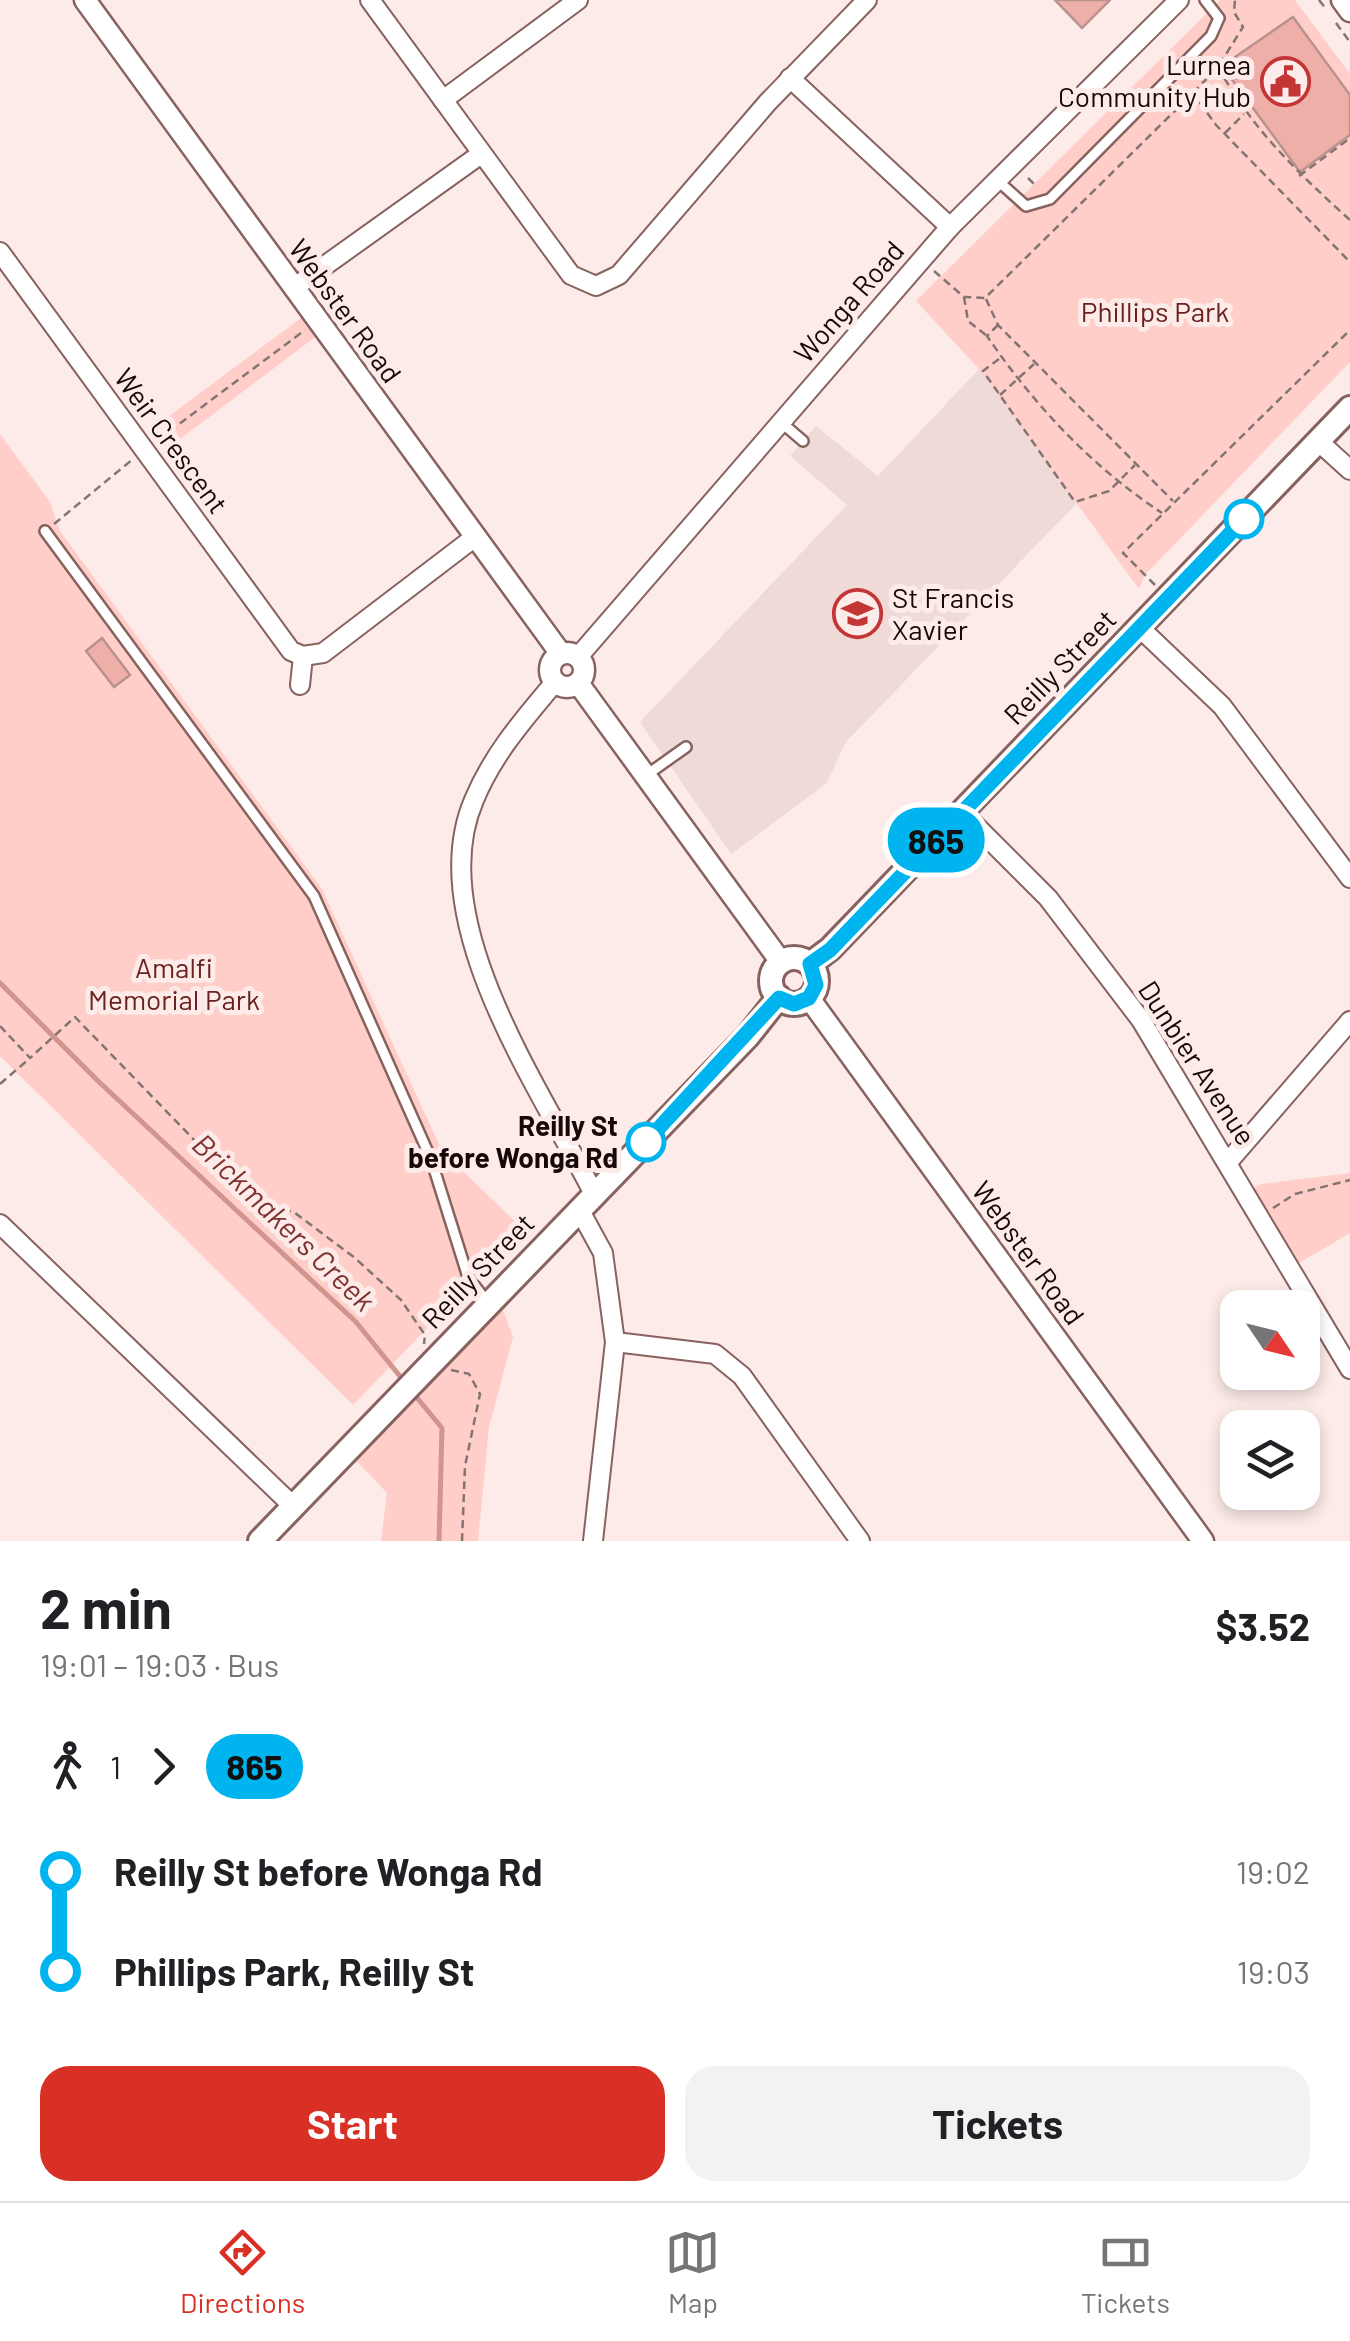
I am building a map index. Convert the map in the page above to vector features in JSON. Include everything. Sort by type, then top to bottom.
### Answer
[{"type":"main road","name":"Reilly Street","points":[[810,964],[830,950],[1350,408]]},
{"type":"main road","points":[[796,958],[810,964],[816,985],[809,998],[794,1004],[779,998],[772,976],[780,962],[796,958]]},
{"type":"main road","name":"Reilly Street","points":[[260,1541],[386,1410],[435,1368],[489,1304],[748,1036],[779,998]]},
{"type":"street","name":"Webster Road","points":[[85,0],[475,537],[570,656]]},
{"type":"street","points":[[370,0],[571,275],[592,286],[605,285],[619,275],[790,78],[867,0]]},
{"type":"street","points":[[443,100],[578,0]]},
{"type":"street","name":"Wonga Road","points":[[570,656],[782,423],[950,227],[1179,0]]},
{"type":"street","points":[[1342,0],[1350,11]]},
{"type":"street","points":[[790,78],[950,227]]},
{"type":"street","points":[[295,287],[481,154]]},
{"type":"street","name":"Weir Crescent","points":[[0,252],[281,641],[304,656]]},
{"type":"street","points":[[1318,441],[1350,470]]},
{"type":"street","points":[[300,685],[304,656],[330,648],[475,537]]},
{"type":"street","points":[[1140,628],[1222,706],[1350,878]]},
{"type":"street","points":[[570,656],[584,667],[578,683],[564,686],[556,682],[551,667],[570,656]]},
{"type":"street","points":[[556,682],[506,740],[472,804],[460,900],[477,966],[587,1202],[603,1253],[615,1342],[593,1541]]},
{"type":"street","points":[[578,683],[780,962]]},
{"type":"street","name":"Dunbier Avenue","points":[[962,812],[1048,898],[1141,1020],[1350,1369]]},
{"type":"street","name":"Webster Road","points":[[809,998],[1202,1541]]},
{"type":"street","points":[[1228,1162],[1350,1021]]},
{"type":"street","points":[[0,1224],[293,1506]]},
{"type":"street","points":[[615,1342],[715,1354],[742,1376],[860,1541]]},
{"type":"lane","points":[[996,180],[1026,206],[1050,200],[1212,36],[1219,18],[1204,0]]},
{"type":"lane","points":[[782,423],[803,441]]},
{"type":"lane","points":[[45,531],[314,896],[431,1158],[468,1277],[489,1304]]},
{"type":"lane","points":[[645,776],[686,747]]},
{"type":"path","points":[[964,298],[985,298],[1218,68],[1243,27],[1234,12],[1234,0]]},
{"type":"path","points":[[1218,68],[1245,113],[1298,176],[1350,220]]},
{"type":"path","points":[[1194,94],[1224,134],[1350,262]]},
{"type":"path","points":[[1224,134],[1245,113]]},
{"type":"path","points":[[1298,176],[1350,138]]},
{"type":"path","points":[[922,260],[964,298],[968,322],[987,336],[1016,381],[1116,483],[1163,514]]},
{"type":"path","points":[[985,298],[998,325],[1174,502]]},
{"type":"path","points":[[45,531],[144,450],[318,320]]},
{"type":"path","points":[[987,336],[998,325]]},
{"type":"path","points":[[1155,585],[1123,553],[1350,330]]},
{"type":"path","points":[[1002,357],[983,371],[1075,502],[1108,491],[1136,464]]},
{"type":"path","points":[[1000,396],[1036,363]]},
{"type":"path","points":[[0,1084],[75,1017],[233,1180],[252,1195],[296,1213],[386,1284],[426,1335],[422,1342]]},
{"type":"path","points":[[0,1026],[30,1058]]},
{"type":"path","points":[[1259,1216],[1295,1194],[1350,1180]]},
{"type":"path","points":[[435,1368],[469,1374],[480,1394],[465,1466],[462,1541]]},
{"type":"shaded area","name":"St Francis Xavier","points":[[979,369],[1077,503],[846,742],[826,784],[731,854],[640,722],[847,505],[790,456],[816,426],[878,476]]},
{"type":"green space","name":"Phillips Park","points":[[1220,0],[1295,0],[1350,74],[1350,362],[1145,575],[1139,589],[979,369],[916,301]]},
{"type":"green space","points":[[308,313],[322,332],[164,451],[149,431]]},
{"type":"green space","name":"Amalfi Memorial Park","points":[[0,434],[50,502],[60,531],[322,889],[442,1151],[523,1229],[353,1405],[0,1056]]},
{"type":"green space","points":[[1350,1173],[1350,1233],[1299,1263],[1252,1189],[1261,1184]]},
{"type":"green space","points":[[500,1302],[513,1337],[489,1427],[478,1541],[381,1541],[387,1493],[350,1454]]},
{"type":"building","points":[[1055,0],[1110,0],[1082,28]]},
{"type":"building","name":"Lurnea Community Hub","points":[[1293,17],[1350,95],[1350,135],[1300,172],[1222,66]]},
{"type":"building","points":[[102,638],[130,675],[114,687],[86,651]]},
{"type":"waterway","name":"Brickmakers Creek","points":[[0,983],[97,1080],[356,1322],[403,1380]]},
{"type":"waterway","name":"Brickmakers Creek","points":[[413,1393],[442,1428],[439,1541]]},
{"type":"bus line","name":"865","points":[[646,1142],[748,1036],[779,998],[794,1004],[809,998],[817,978],[810,964],[830,950],[1244,519]]},
{"type":"place","name":"Lurnea Community Hub","points":[[1286,81]]},
{"type":"place","name":"St Francis Xavier","points":[[857,614]]},
{"type":"place","name":"Reilly St before Wonga Rd","points":[[646,1142]]}]
